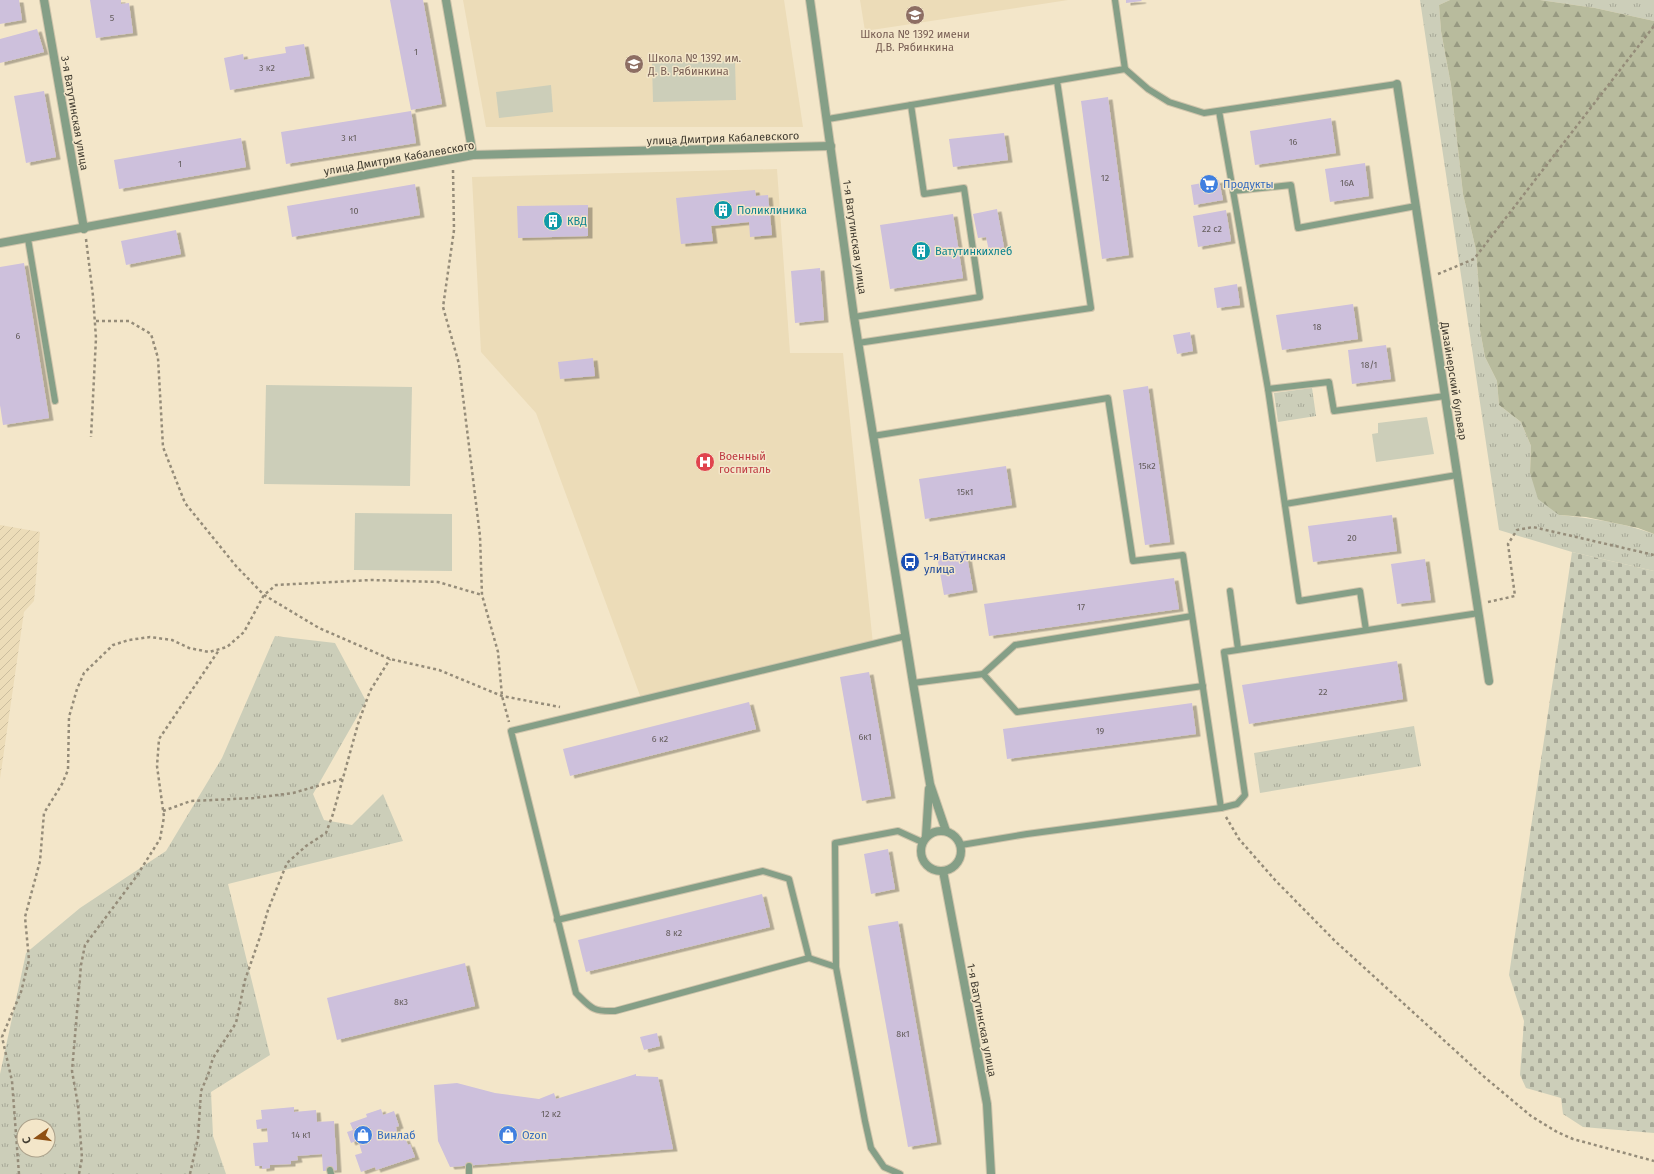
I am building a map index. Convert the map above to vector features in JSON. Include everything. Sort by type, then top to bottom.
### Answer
[{"type":"street","name":"3-я Ватутинская улица","points":[[44,0],[84,229]]},
{"type":"street","points":[[446,0],[473,155]]},
{"type":"street","name":"1-я Ватутинская улица","points":[[810,0],[828,119],[854,317],[913,683],[930,784],[946,831]]},
{"type":"street","name":"Дизайнерский бульвар","points":[[1397,84],[1489,681]]},
{"type":"street","name":"улица Дмитрия Кабалевского","points":[[0,243],[84,229],[473,155],[831,146]]},
{"type":"street","name":"1-я Ватутинская улица","points":[[924,839],[930,784]]},
{"type":"street","points":[[946,831],[958,839],[961,845],[960,859],[956,865],[943,871],[929,868],[924,863],[921,856],[924,839],[932,832],[946,831]]},
{"type":"street","name":"1-я Ватутинская улица","points":[[943,871],[987,1104],[991,1174]]},
{"type":"lane","points":[[1115,0],[1126,69],[1148,89],[1169,102],[1204,112],[1219,111],[1397,84]]},
{"type":"lane","points":[[828,119],[1126,69]]},
{"type":"lane","points":[[858,343],[1091,308],[1057,81]]},
{"type":"lane","points":[[854,317],[980,297],[964,188],[924,194],[911,105]]},
{"type":"lane","points":[[1219,111],[1268,389],[1299,601],[1360,591],[1366,630]]},
{"type":"lane","points":[[1233,191],[1291,185],[1298,228],[1416,206]]},
{"type":"lane","points":[[28,239],[55,401]]},
{"type":"lane","points":[[1268,389],[1330,382],[1334,411],[1445,396]]},
{"type":"lane","points":[[873,436],[1108,398],[1133,561],[1183,555],[1221,808]]},
{"type":"lane","points":[[1285,504],[1457,476]]},
{"type":"lane","points":[[1230,591],[1238,649]]},
{"type":"lane","points":[[961,845],[1020,835],[1221,808],[1237,804],[1245,795],[1224,652],[1478,612]]},
{"type":"lane","points":[[913,683],[983,674],[1015,645],[1192,616]]},
{"type":"lane","points":[[836,967],[809,958],[615,1011],[599,1012],[586,1004],[576,993],[511,730],[906,636]]},
{"type":"lane","points":[[983,674],[1017,712],[1203,686]]},
{"type":"lane","points":[[900,1174],[884,1167],[871,1148],[836,967],[835,843],[898,830],[924,839]]},
{"type":"lane","points":[[557,920],[763,871],[789,878],[809,958]]},
{"type":"lane","points":[[469,1166],[469,1174]]},
{"type":"path","points":[[1427,278],[1474,259],[1654,26]]},
{"type":"path","points":[[453,158],[454,230],[443,307],[459,364],[480,536],[482,595],[498,652],[502,696],[511,730]]},
{"type":"path","points":[[84,229],[96,321],[91,437]]},
{"type":"path","points":[[96,321],[129,321],[151,334],[158,358],[163,447],[185,503],[236,566],[264,595],[319,628],[390,658],[439,670],[502,696],[563,708]]},
{"type":"path","points":[[1477,604],[1515,596],[1508,544],[1517,530],[1533,527],[1654,555]]},
{"type":"path","points":[[19,1174],[17,1131],[12,1081],[2,1037],[21,992],[29,960],[25,917],[40,861],[44,814],[62,784],[68,770],[69,717],[77,689],[84,673],[112,645],[130,640],[150,637],[172,640],[189,648],[209,652],[227,648],[244,632],[264,595],[276,585],[371,580],[438,582],[482,595]]},
{"type":"path","points":[[79,1174],[82,1158],[78,1105],[72,1072],[81,965],[85,945],[136,877],[160,839],[164,817],[157,766],[159,739],[219,650]]},
{"type":"path","points":[[190,1174],[198,1138],[200,1091],[208,1075],[212,1058],[236,1023],[245,980],[268,910],[287,863],[306,846],[326,833],[333,814],[358,724],[370,691],[390,658]]},
{"type":"path","points":[[163,811],[192,801],[254,798],[293,793],[343,779]]},
{"type":"path","points":[[1221,808],[1239,839],[1274,880],[1335,941],[1482,1075],[1530,1116],[1557,1132],[1573,1139],[1654,1161]]},
{"type":"shaded area","name":"Школа № 1392 им. Д. В. Рябинкина","points":[[463,0],[784,0],[803,127],[486,127]]},
{"type":"shaded area","name":"Школа № 1392 имени Д.В. Рябинкина","points":[[860,0],[1068,0],[865,31]]},
{"type":"shaded area","name":"Военный госпиталь","points":[[777,169],[790,353],[843,353],[873,644],[642,701],[536,413],[481,352],[472,177]]},
{"type":"shaded area","points":[[0,525],[40,532],[34,601],[24,612],[0,779]]},
{"type":"green space","points":[[1420,0],[1450,0],[1439,5],[1441,31],[1451,85],[1463,194],[1476,250],[1480,303],[1480,330],[1485,357],[1497,381],[1499,405],[1521,422],[1531,446],[1530,473],[1559,515],[1607,522],[1654,534],[1654,571],[1572,552],[1499,530]]},
{"type":"green space","points":[[1450,0],[1540,0],[1595,8],[1654,21],[1654,534],[1638,528],[1586,517],[1559,515],[1538,499],[1530,473],[1531,446],[1521,422],[1499,405],[1497,381],[1485,357],[1480,330],[1480,303],[1476,250],[1463,194],[1451,85],[1441,31],[1439,5]]},
{"type":"green space","points":[[1540,0],[1654,0],[1654,21],[1595,8]]},
{"type":"green space","points":[[735,61],[736,100],[653,102],[652,63]]},
{"type":"green space","points":[[551,85],[553,112],[499,118],[496,92]]},
{"type":"green space","points":[[266,385],[412,387],[410,486],[264,484]]},
{"type":"green space","points":[[1312,388],[1316,416],[1278,422],[1274,393]]},
{"type":"green space","points":[[1427,417],[1434,454],[1376,462],[1372,434],[1378,433],[1378,423]]},
{"type":"green space","points":[[355,513],[452,514],[452,571],[354,570]]},
{"type":"green space","points":[[1572,552],[1654,571],[1654,1133],[1583,1127],[1563,1114],[1561,1098],[1526,1088],[1520,1075],[1524,1021],[1509,975]]},
{"type":"green space","points":[[275,636],[335,643],[366,701],[313,794],[324,820],[352,825],[383,794],[403,841],[228,884],[270,1055],[211,1092],[213,1136],[226,1174],[0,1174],[0,1074],[26,953],[80,908],[166,851],[222,758]]},
{"type":"green space","points":[[1414,726],[1421,766],[1260,793],[1254,753]]},
{"type":"building","points":[[0,0],[19,0],[22,20],[0,24]]},
{"type":"building","points":[[90,0],[121,0],[121,4],[129,3],[133,33],[96,38]]},
{"type":"building","points":[[390,0],[423,0],[442,104],[411,110]]},
{"type":"building","points":[[1126,0],[1141,0],[1142,1],[1126,3]]},
{"type":"building","points":[[37,29],[44,52],[0,63],[0,39]]},
{"type":"building","points":[[304,44],[310,76],[230,90],[224,58],[243,54],[244,60],[286,53],[285,47]]},
{"type":"building","points":[[44,91],[56,157],[26,163],[14,96]]},
{"type":"building","points":[[1108,97],[1129,255],[1102,259],[1081,101]]},
{"type":"building","points":[[411,111],[416,143],[286,164],[281,132]]},
{"type":"building","points":[[1331,118],[1336,153],[1255,165],[1250,131]]},
{"type":"building","points":[[1004,133],[1008,160],[953,167],[949,139]]},
{"type":"building","points":[[241,138],[246,167],[119,189],[114,160]]},
{"type":"building","points":[[1365,163],[1369,196],[1330,202],[1325,169]]},
{"type":"building","points":[[1219,180],[1223,200],[1194,205],[1191,185]]},
{"type":"building","points":[[415,184],[420,215],[292,237],[287,206]]},
{"type":"building","name":"Поликлиника","points":[[755,190],[756,196],[768,195],[772,235],[750,237],[749,222],[711,226],[713,241],[681,244],[676,198]]},
{"type":"building","name":"КВД","points":[[588,205],[588,236],[518,238],[517,206]]},
{"type":"building","points":[[997,209],[1004,247],[989,251],[986,237],[978,238],[973,214]]},
{"type":"building","points":[[1226,210],[1231,241],[1198,247],[1193,216]]},
{"type":"building","name":"Ватутинкихлеб","points":[[953,214],[963,278],[890,289],[880,225]]},
{"type":"building","points":[[176,230],[181,254],[126,265],[121,241]]},
{"type":"building","points":[[24,263],[49,418],[3,425],[0,405],[0,267]]},
{"type":"building","points":[[820,268],[824,320],[795,323],[791,271]]},
{"type":"building","points":[[1237,284],[1240,305],[1217,308],[1214,288]]},
{"type":"building","points":[[1353,304],[1358,339],[1282,350],[1276,315]]},
{"type":"building","points":[[1190,332],[1193,351],[1177,354],[1173,335]]},
{"type":"building","points":[[1386,345],[1391,379],[1352,384],[1348,350]]},
{"type":"building","points":[[593,358],[595,376],[560,379],[558,362]]},
{"type":"building","points":[[1148,386],[1170,542],[1145,545],[1123,390]]},
{"type":"building","points":[[1006,466],[1012,505],[925,519],[919,479]]},
{"type":"building","points":[[1392,515],[1397,551],[1313,562],[1308,526]]},
{"type":"building","points":[[966,551],[973,590],[944,595],[937,556]]},
{"type":"building","points":[[1425,559],[1431,600],[1397,604],[1391,564]]},
{"type":"building","points":[[1174,578],[1179,609],[989,636],[984,604]]},
{"type":"building","points":[[1397,661],[1403,699],[1249,724],[1242,685]]},
{"type":"building","points":[[869,672],[891,796],[862,801],[840,677]]},
{"type":"building","points":[[749,702],[756,729],[570,776],[563,749]]},
{"type":"building","points":[[1192,703],[1196,734],[1007,759],[1003,729]]},
{"type":"building","points":[[888,849],[895,889],[871,894],[864,854]]},
{"type":"building","points":[[762,894],[770,927],[586,972],[578,940]]},
{"type":"building","points":[[898,921],[937,1142],[908,1147],[868,926]]},
{"type":"building","points":[[465,963],[475,1006],[337,1040],[327,998]]},
{"type":"building","points":[[657,1033],[660,1046],[644,1050],[640,1037]]},
{"type":"building","points":[[636,1074],[636,1076],[658,1077],[673,1149],[450,1167],[438,1141],[434,1085],[457,1083],[495,1093],[539,1099],[554,1093],[556,1099]]},
{"type":"building","points":[[294,1107],[294,1112],[316,1110],[317,1122],[334,1121],[337,1170],[323,1171],[322,1154],[297,1156],[298,1160],[291,1161],[291,1164],[270,1165],[270,1168],[262,1169],[262,1166],[255,1166],[253,1143],[268,1142],[267,1128],[257,1129],[256,1120],[262,1119],[261,1110]]},
{"type":"building","points":[[381,1109],[383,1115],[394,1111],[399,1126],[396,1127],[398,1140],[405,1138],[408,1145],[410,1144],[415,1157],[376,1170],[375,1167],[361,1172],[355,1155],[362,1153],[358,1140],[351,1143],[347,1132],[353,1130],[350,1123],[367,1117],[366,1114]]},
{"type":"place","name":"Школа № 1392 имени Д.В. Рябинкина","points":[[915,15]]},
{"type":"place","name":"Школа № 1392 им. Д. В. Рябинкина","points":[[634,64]]},
{"type":"place","name":"Продукты","points":[[1209,184]]},
{"type":"place","name":"Поликлиника","points":[[723,210]]},
{"type":"place","name":"КВД","points":[[553,221]]},
{"type":"place","name":"Ватутинкихлеб","points":[[921,251]]},
{"type":"place","name":"Военный госпиталь","points":[[705,462]]},
{"type":"place","name":"1-я Ватутинская улица","points":[[910,562]]},
{"type":"place","name":"Винлаб","points":[[363,1135]]},
{"type":"place","name":"Ozon","points":[[508,1135]]}]
